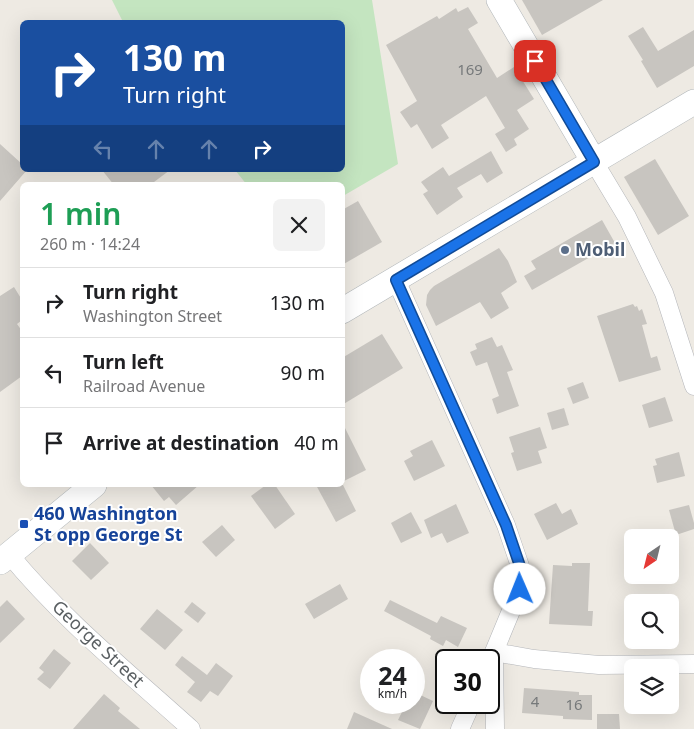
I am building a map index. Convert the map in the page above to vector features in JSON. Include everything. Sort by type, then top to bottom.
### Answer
[{"type":"main road","points":[[499,0],[594,162]]},
{"type":"main road","points":[[345,310],[694,102]]},
{"type":"main road","points":[[4,558],[92,487]]},
{"type":"street","points":[[594,162],[626,217],[664,293],[694,386]]},
{"type":"street","points":[[396,280],[506,525],[522,572],[520,589],[495,649]]},
{"type":"street","name":"George Street","points":[[4,558],[191,729]]},
{"type":"street","points":[[500,658],[534,659],[599,665],[694,664]]},
{"type":"street","points":[[460,729],[467,714]]},
{"type":"street","points":[[493,714],[494,729]]},
{"type":"green space","points":[[112,0],[372,0],[398,164],[345,195],[345,182],[245,182],[237,172],[345,172],[345,20],[122,20]]},
{"type":"building","points":[[522,0],[603,0],[542,35]]},
{"type":"building","points":[[468,7],[478,23],[468,29],[497,78],[514,67],[534,99],[517,110],[529,129],[514,139],[517,145],[506,152],[495,134],[505,128],[486,96],[441,125],[449,138],[432,149],[417,124],[411,128],[400,112],[417,101],[386,45],[437,16],[439,19],[456,8],[458,12]]},
{"type":"building","points":[[643,27],[658,51],[694,30],[694,66],[657,88],[628,36]]},
{"type":"building","points":[[0,144],[20,162],[20,172],[25,172],[0,201]]},
{"type":"building","points":[[491,151],[503,173],[487,183],[481,174],[457,188],[463,197],[437,215],[423,194],[428,191],[421,182],[443,167],[449,176]]},
{"type":"building","points":[[655,159],[689,216],[658,235],[624,177]]},
{"type":"building","points":[[104,172],[167,172],[154,182],[112,182]]},
{"type":"building","points":[[358,201],[382,242],[345,263],[345,208]]},
{"type":"building","points":[[602,220],[615,243],[532,290],[524,276],[536,269],[531,261]]},
{"type":"building","points":[[499,248],[508,261],[517,282],[501,293],[509,308],[491,319],[480,302],[436,326],[426,305],[427,295],[430,290]]},
{"type":"building","points":[[14,287],[20,297],[20,322],[17,324],[20,328],[20,377],[0,392],[0,296]]},
{"type":"building","points":[[633,304],[635,307],[637,306],[639,311],[642,309],[647,324],[642,325],[651,358],[657,356],[661,370],[619,382],[597,316]]},
{"type":"building","points":[[382,334],[403,368],[345,403],[345,356]]},
{"type":"building","points":[[492,337],[497,347],[502,345],[513,370],[507,372],[519,406],[497,414],[492,399],[499,396],[487,362],[476,366],[470,352],[477,349],[475,344]]},
{"type":"building","points":[[583,382],[589,398],[573,404],[567,388]]},
{"type":"building","points":[[665,397],[673,421],[649,428],[642,405]]},
{"type":"building","points":[[564,408],[569,425],[552,430],[547,413]]},
{"type":"building","points":[[540,427],[547,448],[538,451],[542,463],[517,471],[511,453],[514,452],[509,437]]},
{"type":"building","points":[[345,428],[366,470],[345,480]]},
{"type":"building","points":[[432,440],[445,466],[414,481],[404,461],[413,456],[410,451]]},
{"type":"building","points":[[679,452],[685,476],[657,483],[653,466],[657,465],[655,459]]},
{"type":"building","points":[[153,487],[197,487],[176,505],[169,497],[164,501]]},
{"type":"building","points":[[263,487],[276,487],[295,514],[275,529],[251,496]]},
{"type":"building","points":[[317,487],[344,487],[356,511],[336,522]]},
{"type":"building","points":[[556,503],[562,514],[571,509],[578,524],[547,540],[534,514]]},
{"type":"building","points":[[456,504],[469,533],[447,543],[442,533],[431,538],[424,520]]},
{"type":"building","points":[[689,505],[694,529],[679,534],[679,529],[674,529],[669,510]]},
{"type":"building","points":[[411,512],[422,533],[401,543],[391,523]]},
{"type":"building","points":[[222,525],[235,540],[216,557],[202,542]]},
{"type":"building","points":[[90,543],[109,563],[91,580],[72,561]]},
{"type":"building","points":[[572,563],[590,563],[588,611],[593,611],[592,626],[549,624],[553,565],[572,566]]},
{"type":"building","points":[[340,584],[348,599],[314,619],[305,604]]},
{"type":"building","points":[[7,600],[25,619],[0,643],[0,607]]},
{"type":"building","points":[[390,600],[437,623],[441,616],[467,628],[458,647],[446,640],[443,646],[430,639],[431,636],[384,611]]},
{"type":"building","points":[[192,602],[206,613],[198,623],[184,612]]},
{"type":"building","points":[[157,609],[183,630],[165,650],[140,629]]},
{"type":"building","points":[[54,649],[71,663],[50,689],[37,679],[44,672],[39,668]]},
{"type":"building","points":[[182,656],[207,675],[216,663],[233,676],[218,696],[210,691],[201,702],[187,692],[195,682],[175,665]]},
{"type":"building","points":[[524,688],[579,692],[579,695],[592,695],[592,720],[563,719],[563,716],[522,713]]},
{"type":"building","points":[[104,694],[120,708],[118,711],[140,729],[73,729]]},
{"type":"building","points":[[425,697],[433,701],[420,729],[398,720],[401,714],[425,714]]},
{"type":"building","points":[[354,712],[392,729],[347,729]]},
{"type":"building","points":[[597,714],[619,714],[620,729],[597,729]]},
{"type":"place","name":"Mobil","points":[[565,250]]},
{"type":"place","name":"460 Washington St opp George St","points":[[24,524]]},
{"type":"route","points":[[520,589],[522,572],[506,525],[396,280],[594,162],[535,61]]}]
